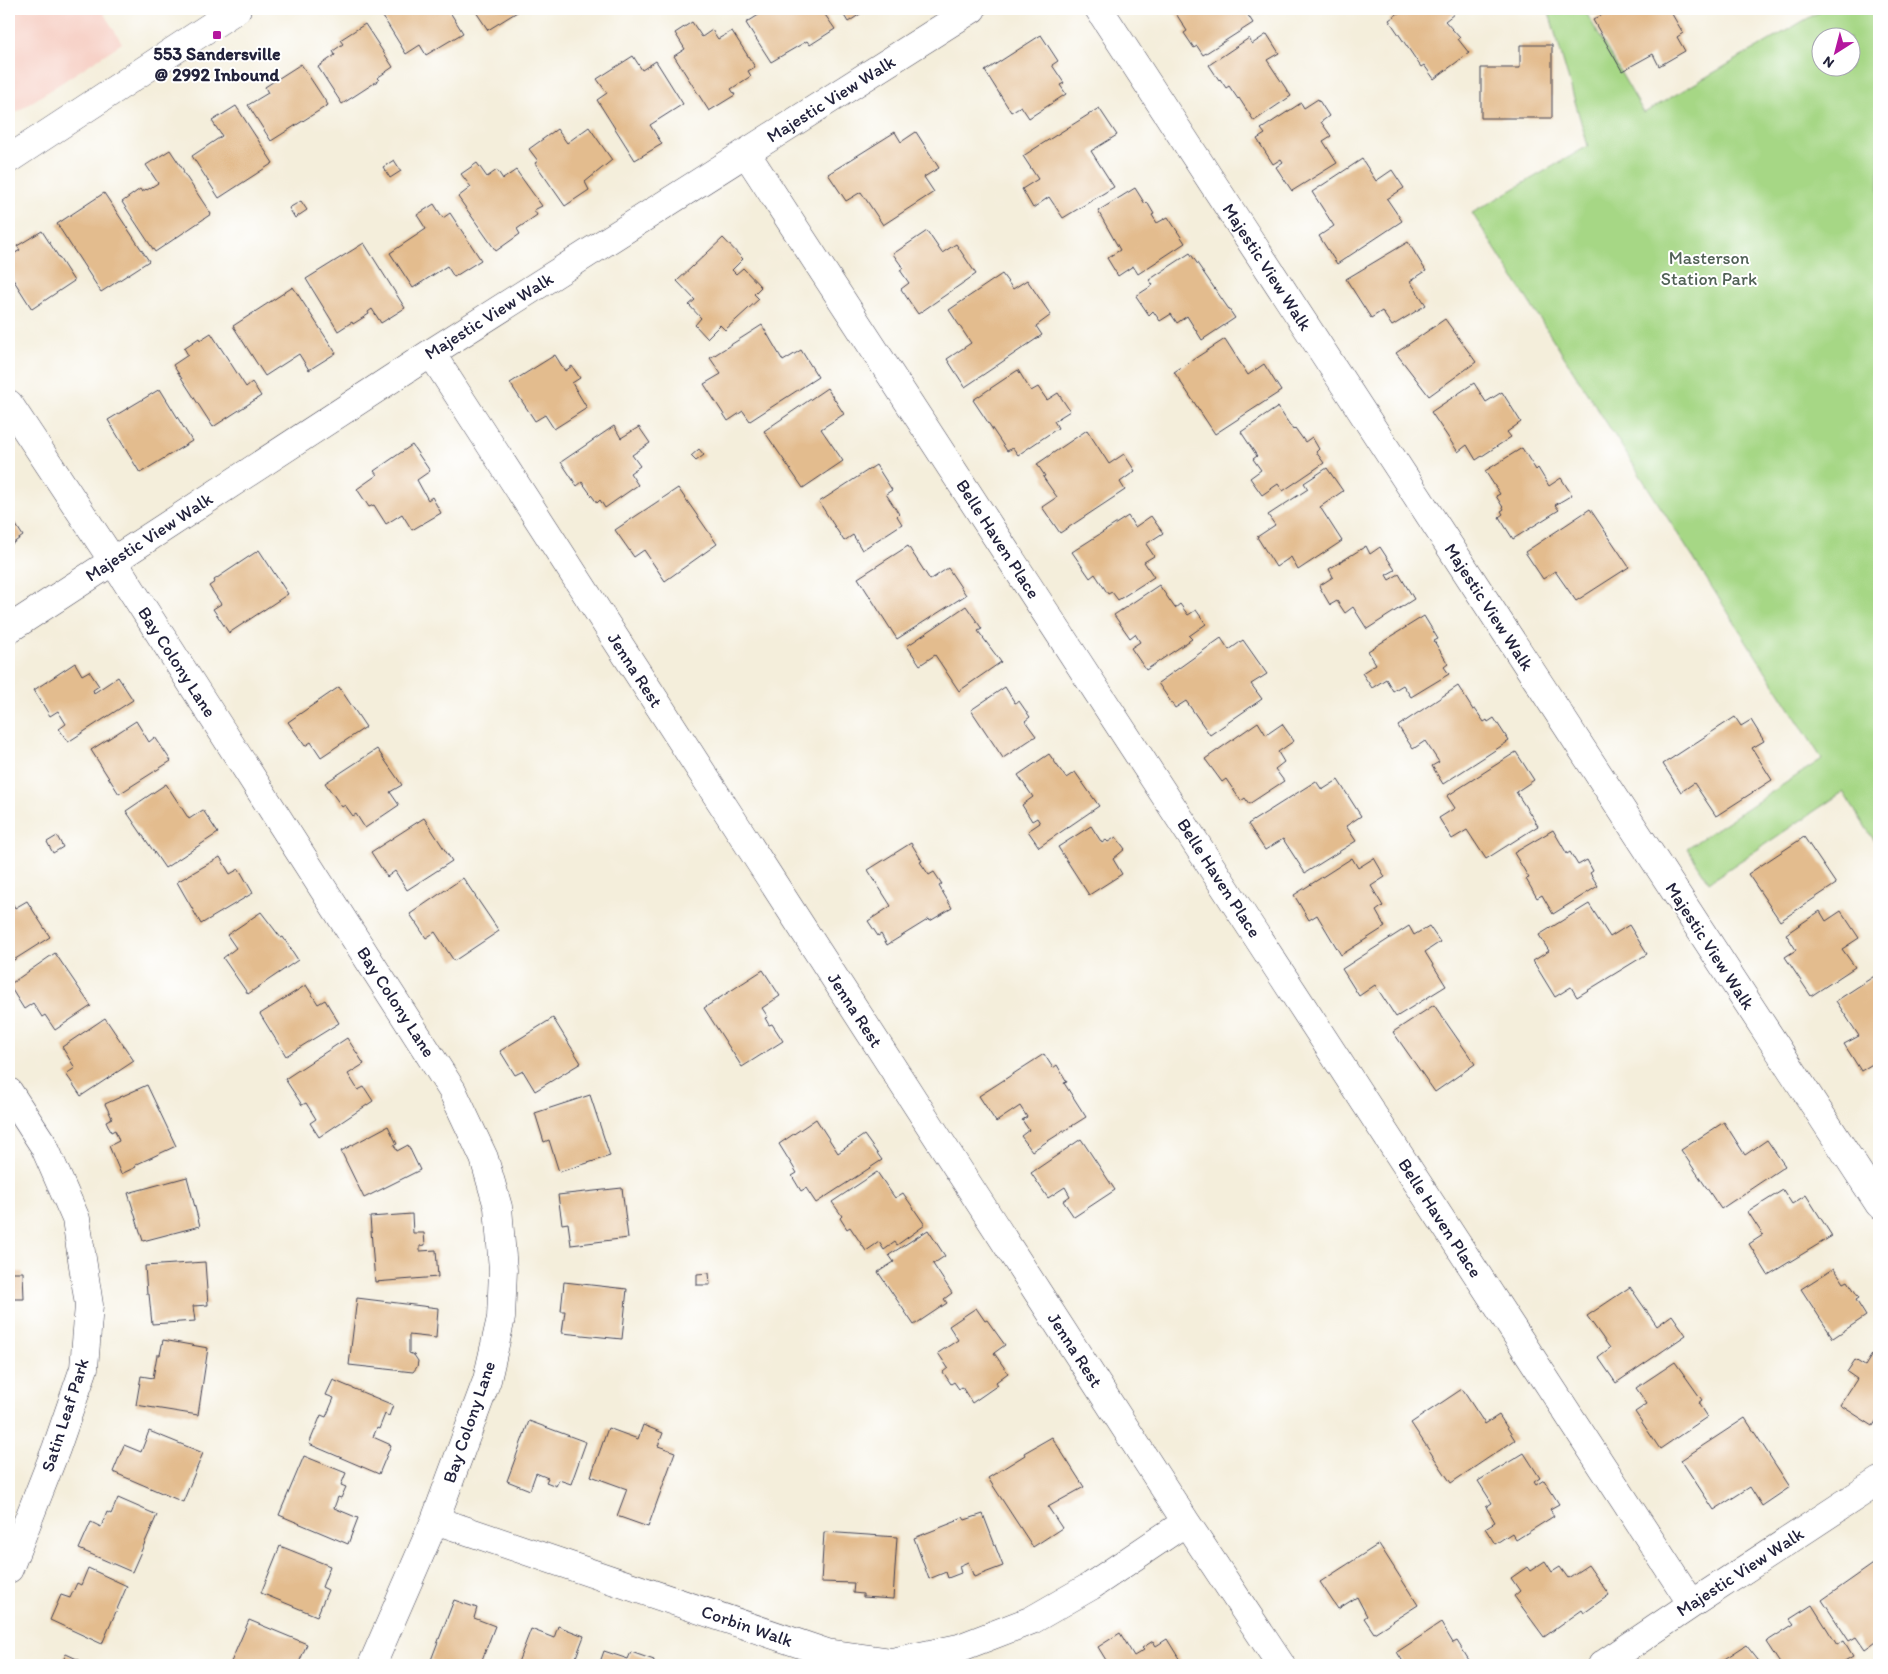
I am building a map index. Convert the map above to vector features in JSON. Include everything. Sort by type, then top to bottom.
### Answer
[{"type":"street","points":[[9,159],[237,9]]},
{"type":"street","name":"Majestic View Walk","points":[[9,629],[430,353],[972,9]]},
{"type":"street","name":"Majestic View Walk","points":[[1099,9],[1879,1204]]},
{"type":"street","name":"Belle Haven Place","points":[[746,153],[1692,1604]]},
{"type":"street","name":"Jenna Rest","points":[[430,353],[1186,1522],[1281,1665]]},
{"type":"street","name":"Bay Colony Lane","points":[[9,404],[113,561],[452,1090],[484,1158],[498,1207],[502,1270],[501,1318],[487,1380],[435,1520],[372,1665]]},
{"type":"street","name":"Satin Leaf Park","points":[[9,1092],[44,1146],[76,1219],[89,1306],[84,1368],[56,1450],[9,1569]]},
{"type":"street","name":"Majestic View Walk","points":[[1602,1665],[1879,1481]]},
{"type":"street","name":"Corbin Walk","points":[[435,1520],[827,1653],[892,1662],[959,1648],[1032,1620],[1091,1586],[1186,1522]]},
{"type":"shaded area","points":[[9,9],[101,9],[122,43],[9,117]]},
{"type":"green space","name":"Masterson Station Park","points":[[1548,9],[1584,9],[1644,113],[1824,9],[1879,9],[1879,848],[1843,792],[1709,882],[1687,848],[1822,759],[1472,213],[1588,146]]},
{"type":"building","points":[[385,9],[448,9],[463,33],[426,55],[420,45],[406,54],[380,12]]},
{"type":"building","points":[[474,9],[522,9],[488,30]]},
{"type":"building","points":[[768,9],[821,9],[835,29],[810,45],[807,41],[771,62],[746,23]]},
{"type":"building","points":[[840,9],[868,9],[848,22]]},
{"type":"building","points":[[1173,9],[1244,9],[1253,23],[1203,55],[1197,46],[1194,48],[1184,33],[1187,31]]},
{"type":"building","points":[[1404,9],[1450,9],[1454,14],[1445,21],[1460,38],[1458,39],[1469,53],[1434,79],[1424,65],[1421,67],[1389,20]]},
{"type":"building","points":[[1612,9],[1669,9],[1683,33],[1677,37],[1685,51],[1659,66],[1653,54],[1622,71],[1593,20]]},
{"type":"building","points":[[692,22],[702,37],[712,30],[718,39],[732,31],[755,67],[748,71],[751,76],[731,89],[735,95],[709,111],[674,56],[685,49],[675,33]]},
{"type":"building","points":[[365,24],[393,67],[377,78],[379,80],[342,104],[318,67],[335,55],[333,51],[343,44],[340,40]]},
{"type":"building","points":[[1267,34],[1279,53],[1267,60],[1291,96],[1254,121],[1239,98],[1229,86],[1226,88],[1209,65],[1249,38],[1252,44]]},
{"type":"building","points":[[1041,35],[1058,61],[1052,65],[1064,83],[1060,85],[1066,94],[1029,118],[1021,106],[1011,112],[985,71]]},
{"type":"building","points":[[1520,45],[1552,45],[1552,118],[1481,118],[1481,68],[1520,68]]},
{"type":"building","points":[[633,56],[642,70],[656,61],[683,104],[650,125],[662,144],[635,160],[597,100],[607,93],[597,79]]},
{"type":"building","points":[[301,64],[328,105],[271,141],[248,105],[268,93],[265,87]]},
{"type":"building","points":[[1318,99],[1329,116],[1321,122],[1331,136],[1323,141],[1337,163],[1292,191],[1276,167],[1283,162],[1281,159],[1273,164],[1257,139],[1265,134],[1261,129],[1301,103],[1304,108]]},
{"type":"building","points":[[236,106],[273,163],[219,198],[192,156],[222,136],[212,121]]},
{"type":"building","points":[[1099,108],[1117,135],[1091,151],[1114,187],[1063,218],[1049,197],[1033,208],[1022,189],[1038,179],[1023,156]]},
{"type":"building","points":[[589,127],[612,160],[585,182],[589,190],[565,206],[535,163],[538,161],[529,149],[557,129],[567,143]]},
{"type":"building","points":[[895,132],[901,142],[916,132],[939,168],[924,177],[934,192],[883,225],[861,192],[846,201],[828,174]]},
{"type":"building","points":[[170,150],[211,214],[155,252],[122,202],[140,189],[142,192],[158,183],[146,165]]},
{"type":"building","points":[[1362,159],[1376,181],[1392,170],[1404,188],[1387,199],[1402,221],[1337,264],[1319,236],[1334,226],[1312,192]]},
{"type":"building","points":[[394,160],[401,171],[390,178],[383,167]]},
{"type":"building","points":[[477,163],[487,177],[497,170],[503,179],[516,170],[542,206],[534,210],[537,215],[517,229],[520,234],[496,251],[458,197],[471,187],[461,174]]},
{"type":"building","points":[[1135,188],[1145,204],[1147,202],[1157,223],[1168,217],[1185,243],[1138,274],[1133,266],[1118,276],[1107,258],[1120,250],[1098,211]]},
{"type":"building","points":[[104,193],[149,261],[101,292],[57,224]]},
{"type":"building","points":[[301,201],[307,210],[295,218],[289,208]]},
{"type":"building","points":[[434,204],[443,218],[450,213],[481,260],[454,277],[447,266],[413,288],[390,253],[426,229],[417,215]]},
{"type":"building","points":[[42,231],[74,281],[32,309],[9,273],[9,257],[20,250],[17,246]]},
{"type":"building","points":[[927,231],[942,253],[956,244],[976,274],[918,314],[901,289],[909,283],[900,270],[903,268],[893,254]]},
{"type":"building","points":[[723,238],[743,259],[732,270],[736,274],[743,268],[761,287],[754,294],[759,299],[725,330],[720,325],[707,338],[695,325],[701,318],[689,305],[695,300],[677,281]]},
{"type":"building","points":[[1408,242],[1426,271],[1410,281],[1426,305],[1392,326],[1382,311],[1371,318],[1346,279]]},
{"type":"building","points":[[364,243],[405,308],[381,323],[372,309],[368,312],[369,314],[338,331],[306,279]]},
{"type":"building","points":[[1190,253],[1235,318],[1202,340],[1187,316],[1177,323],[1171,314],[1160,321],[1153,311],[1149,315],[1136,296],[1153,285],[1149,280]]},
{"type":"building","points":[[1002,274],[1013,289],[1027,280],[1051,315],[1036,326],[1042,335],[965,387],[947,359],[971,343],[949,310]]},
{"type":"building","points":[[293,287],[336,353],[309,370],[299,354],[265,376],[233,326]]},
{"type":"building","points":[[1445,319],[1476,362],[1429,396],[1396,353]]},
{"type":"building","points":[[762,325],[783,361],[801,350],[818,377],[750,421],[743,411],[728,421],[704,384],[721,374],[710,358]]},
{"type":"building","points":[[211,333],[246,387],[252,382],[261,396],[213,427],[173,365],[188,355],[184,348]]},
{"type":"building","points":[[1225,339],[1248,375],[1264,364],[1281,391],[1215,434],[1174,372]]},
{"type":"building","points":[[555,355],[565,371],[572,366],[580,378],[572,383],[587,408],[554,429],[545,415],[535,421],[510,383]]},
{"type":"building","points":[[1018,370],[1031,391],[1038,387],[1047,400],[1058,393],[1070,411],[1054,421],[1058,428],[1018,455],[1013,448],[1007,451],[973,400]]},
{"type":"building","points":[[1474,383],[1486,402],[1502,392],[1521,422],[1507,432],[1511,437],[1476,460],[1467,445],[1458,452],[1431,412]]},
{"type":"building","points":[[827,388],[844,414],[821,429],[843,461],[803,488],[764,431]]},
{"type":"building","points":[[160,389],[192,441],[140,473],[108,420]]},
{"type":"building","points":[[1278,407],[1293,430],[1295,428],[1305,442],[1312,437],[1319,449],[1316,452],[1324,463],[1283,491],[1278,484],[1262,495],[1250,478],[1261,470],[1253,459],[1257,456],[1241,432]]},
{"type":"building","points":[[614,426],[621,438],[639,427],[650,443],[632,455],[640,466],[630,473],[638,485],[605,508],[600,500],[597,503],[582,482],[577,486],[561,462]]},
{"type":"building","points":[[1087,430],[1109,464],[1124,454],[1135,471],[1120,482],[1125,490],[1060,533],[1042,507],[1057,497],[1043,477],[1045,476],[1037,464]]},
{"type":"building","points":[[412,445],[430,471],[417,480],[428,500],[432,497],[441,513],[412,530],[402,514],[386,524],[374,505],[369,507],[357,489],[377,475],[374,471]]},
{"type":"building","points":[[1522,448],[1549,486],[1561,478],[1572,495],[1555,505],[1559,510],[1513,539],[1499,517],[1503,514],[1501,511],[1504,509],[1496,496],[1500,494],[1485,471]]},
{"type":"building","points":[[699,449],[704,455],[696,461],[691,456]]},
{"type":"building","points":[[876,465],[892,490],[886,494],[899,514],[897,516],[902,524],[862,550],[853,535],[844,541],[819,502]]},
{"type":"building","points":[[1327,468],[1343,491],[1320,507],[1342,541],[1298,570],[1291,557],[1276,567],[1257,537],[1275,525],[1268,515],[1308,489],[1304,483]]},
{"type":"building","points":[[678,488],[717,544],[665,581],[644,550],[634,557],[615,530]]},
{"type":"building","points":[[1590,509],[1629,567],[1576,601],[1555,571],[1543,579],[1525,552]]},
{"type":"building","points":[[9,514],[23,536],[9,546]]},
{"type":"building","points":[[1128,516],[1135,527],[1151,516],[1163,533],[1146,544],[1154,556],[1144,562],[1154,577],[1118,600],[1112,592],[1108,594],[1095,574],[1090,578],[1072,552]]},
{"type":"building","points":[[908,546],[930,580],[948,568],[966,595],[897,639],[858,578]]},
{"type":"building","points":[[1366,546],[1370,554],[1380,547],[1395,570],[1386,575],[1389,580],[1399,574],[1414,599],[1367,629],[1353,607],[1345,613],[1337,601],[1330,605],[1319,586],[1333,577],[1329,569]]},
{"type":"building","points":[[259,550],[288,594],[229,633],[213,609],[221,604],[209,586],[215,582],[214,580]]},
{"type":"building","points":[[1159,585],[1175,608],[1180,604],[1188,615],[1196,610],[1206,624],[1189,636],[1192,639],[1146,670],[1131,648],[1140,642],[1135,634],[1130,638],[1114,615]]},
{"type":"building","points":[[966,606],[982,629],[978,631],[1001,662],[959,691],[935,655],[920,665],[907,646]]},
{"type":"building","points":[[1424,616],[1438,639],[1434,641],[1448,664],[1444,667],[1449,674],[1411,697],[1403,685],[1393,691],[1386,679],[1372,688],[1362,673],[1376,664],[1368,651]]},
{"type":"building","points":[[1221,638],[1229,650],[1243,640],[1267,674],[1251,684],[1262,699],[1210,735],[1186,701],[1175,708],[1158,683]]},
{"type":"building","points":[[75,663],[82,675],[89,671],[99,686],[93,690],[94,693],[118,677],[133,700],[68,742],[59,729],[66,724],[58,711],[50,716],[34,690]]},
{"type":"building","points":[[1458,686],[1473,710],[1475,709],[1484,722],[1494,718],[1509,741],[1443,784],[1432,766],[1439,762],[1425,741],[1413,749],[1398,726]]},
{"type":"building","points":[[339,687],[366,727],[321,757],[311,742],[305,746],[288,722]]},
{"type":"building","points":[[1005,687],[1015,703],[1019,701],[1030,717],[1025,721],[1036,736],[1003,758],[971,710]]},
{"type":"building","points":[[1735,717],[1741,726],[1751,720],[1764,741],[1752,748],[1772,780],[1716,816],[1694,783],[1681,792],[1663,764]]},
{"type":"building","points":[[136,721],[149,742],[155,737],[171,761],[119,794],[91,750]]},
{"type":"building","points":[[1258,722],[1266,735],[1282,724],[1294,741],[1278,752],[1284,762],[1275,769],[1284,781],[1249,804],[1245,798],[1241,801],[1226,779],[1222,782],[1205,759]]},
{"type":"building","points":[[377,749],[402,785],[390,792],[399,805],[365,828],[356,814],[353,816],[345,805],[342,807],[325,783]]},
{"type":"building","points":[[1516,752],[1534,780],[1516,792],[1538,826],[1486,859],[1467,830],[1452,839],[1439,818],[1455,808],[1447,796]]},
{"type":"building","points":[[1049,754],[1066,778],[1075,772],[1099,806],[1039,847],[1028,831],[1040,823],[1037,818],[1032,821],[1022,805],[1033,797],[1018,775]]},
{"type":"building","points":[[1338,780],[1361,816],[1346,826],[1356,841],[1305,873],[1283,839],[1265,850],[1248,824],[1316,781],[1322,790]]},
{"type":"building","points":[[166,784],[189,819],[203,810],[218,833],[165,868],[126,811]]},
{"type":"building","points":[[424,818],[452,861],[407,890],[395,871],[387,877],[371,852]]},
{"type":"building","points":[[1091,826],[1102,843],[1116,837],[1125,849],[1113,859],[1122,874],[1089,895],[1058,847]]},
{"type":"building","points":[[1553,830],[1567,854],[1570,852],[1578,865],[1587,860],[1593,871],[1590,873],[1598,886],[1553,914],[1542,895],[1537,898],[1526,879],[1529,878],[1514,853]]},
{"type":"building","points":[[57,836],[63,847],[53,853],[47,842]]},
{"type":"building","points":[[1804,837],[1836,884],[1780,921],[1748,874]]},
{"type":"building","points":[[911,843],[929,875],[934,872],[942,884],[939,886],[952,908],[930,921],[929,919],[887,945],[881,934],[878,936],[868,921],[891,906],[868,870]]},
{"type":"building","points":[[220,857],[230,874],[239,869],[253,893],[201,924],[177,882]]},
{"type":"building","points":[[1352,858],[1358,868],[1374,858],[1385,877],[1371,886],[1383,906],[1376,911],[1385,927],[1341,955],[1317,915],[1309,920],[1294,895]]},
{"type":"building","points":[[463,878],[499,931],[454,961],[435,932],[426,938],[410,914]]},
{"type":"building","points":[[9,897],[15,908],[27,901],[50,937],[9,963]]},
{"type":"building","points":[[1589,904],[1610,937],[1629,925],[1647,954],[1577,997],[1571,987],[1555,997],[1533,961],[1549,951],[1539,935]]},
{"type":"building","points":[[1820,911],[1826,921],[1841,911],[1859,938],[1842,949],[1855,967],[1811,996],[1785,957],[1796,950],[1786,934]]},
{"type":"building","points":[[261,912],[281,938],[283,937],[298,960],[248,994],[223,958],[236,948],[227,935]]},
{"type":"building","points":[[1409,926],[1414,935],[1429,926],[1440,942],[1425,952],[1446,986],[1396,1017],[1375,985],[1359,996],[1342,969]]},
{"type":"building","points":[[55,953],[91,1006],[55,1030],[45,1015],[42,1017],[33,1003],[24,1009],[9,985]]},
{"type":"building","points":[[763,970],[780,996],[762,1008],[768,1017],[765,1018],[769,1025],[772,1024],[783,1041],[742,1067],[704,1008]]},
{"type":"building","points":[[1879,973],[1879,1060],[1861,1071],[1844,1044],[1859,1036],[1836,1001]]},
{"type":"building","points":[[306,985],[318,1004],[325,1000],[339,1023],[286,1056],[260,1014]]},
{"type":"building","points":[[1434,1005],[1475,1064],[1435,1092],[1393,1032]]},
{"type":"building","points":[[105,1018],[134,1061],[81,1096],[66,1074],[75,1068],[62,1047]]},
{"type":"building","points":[[553,1018],[581,1063],[535,1091],[523,1071],[515,1075],[500,1051]]},
{"type":"building","points":[[347,1038],[364,1064],[348,1074],[358,1090],[364,1087],[373,1101],[319,1137],[310,1123],[316,1119],[306,1103],[302,1105],[285,1079]]},
{"type":"building","points":[[1044,1054],[1053,1068],[1057,1065],[1067,1082],[1064,1083],[1086,1117],[1032,1151],[1021,1136],[1029,1130],[1022,1120],[1027,1117],[1020,1106],[996,1122],[979,1096]]},
{"type":"building","points":[[147,1085],[176,1146],[135,1165],[136,1167],[121,1174],[109,1146],[119,1141],[115,1130],[111,1132],[106,1121],[112,1118],[105,1104]]},
{"type":"building","points":[[590,1095],[610,1156],[559,1172],[549,1140],[544,1142],[535,1113]]},
{"type":"building","points":[[816,1119],[838,1153],[864,1135],[882,1160],[816,1203],[806,1188],[801,1191],[792,1176],[797,1173],[779,1144]]},
{"type":"building","points":[[1724,1122],[1745,1155],[1767,1140],[1785,1166],[1721,1209],[1681,1150]]},
{"type":"building","points":[[388,1126],[397,1144],[394,1145],[397,1151],[408,1145],[420,1170],[364,1198],[341,1151]]},
{"type":"building","points":[[1081,1139],[1115,1190],[1074,1217],[1063,1201],[1070,1196],[1065,1187],[1048,1198],[1031,1173]]},
{"type":"building","points":[[877,1172],[895,1198],[903,1193],[925,1225],[897,1245],[895,1242],[884,1250],[879,1242],[866,1251],[850,1227],[847,1229],[840,1218],[842,1216],[832,1202]]},
{"type":"building","points":[[187,1177],[200,1226],[143,1241],[128,1193]]},
{"type":"building","points":[[622,1188],[628,1238],[571,1245],[568,1223],[562,1224],[558,1195]]},
{"type":"building","points":[[1783,1190],[1792,1204],[1806,1195],[1832,1236],[1768,1275],[1749,1244],[1763,1235],[1748,1212]]},
{"type":"building","points":[[412,1214],[413,1233],[424,1233],[425,1245],[420,1246],[420,1251],[436,1250],[438,1277],[375,1282],[370,1217]]},
{"type":"building","points":[[928,1230],[945,1256],[933,1264],[952,1293],[944,1299],[947,1303],[914,1325],[878,1272],[894,1262],[889,1255]]},
{"type":"building","points":[[205,1262],[208,1305],[193,1306],[195,1321],[152,1324],[145,1266]]},
{"type":"building","points":[[1834,1268],[1844,1283],[1848,1281],[1859,1298],[1856,1300],[1866,1316],[1833,1338],[1801,1289]]},
{"type":"building","points":[[9,1272],[23,1272],[24,1299],[9,1299]]},
{"type":"building","points":[[709,1273],[710,1285],[697,1285],[697,1274]]},
{"type":"building","points":[[564,1282],[627,1289],[622,1339],[562,1333],[565,1311],[561,1311]]},
{"type":"building","points":[[1630,1287],[1657,1326],[1672,1315],[1686,1335],[1616,1383],[1598,1357],[1610,1348],[1587,1316]]},
{"type":"building","points":[[357,1298],[438,1308],[436,1338],[409,1335],[409,1353],[414,1355],[418,1361],[417,1367],[413,1372],[349,1365]]},
{"type":"building","points":[[976,1308],[1005,1345],[994,1353],[1008,1373],[996,1382],[998,1385],[972,1403],[962,1387],[959,1389],[954,1382],[951,1384],[943,1372],[948,1368],[938,1353],[958,1340],[949,1326]]},
{"type":"building","points":[[163,1340],[208,1348],[198,1415],[136,1405],[141,1376],[153,1378],[157,1355],[160,1355]]},
{"type":"building","points":[[1876,1348],[1879,1350],[1879,1416],[1873,1426],[1840,1405],[1857,1379],[1847,1372],[1855,1360],[1865,1366]]},
{"type":"building","points":[[1675,1362],[1702,1400],[1698,1403],[1707,1417],[1660,1449],[1635,1412],[1647,1404],[1636,1388]]},
{"type":"building","points":[[333,1380],[393,1405],[389,1416],[385,1414],[379,1429],[377,1428],[373,1437],[391,1445],[379,1474],[309,1444],[321,1415],[326,1417],[334,1398],[326,1395]]},
{"type":"building","points":[[1462,1389],[1485,1424],[1499,1415],[1515,1440],[1451,1483],[1411,1423]]},
{"type":"building","points":[[1745,1418],[1790,1487],[1762,1506],[1750,1487],[1714,1510],[1681,1460]]},
{"type":"building","points":[[529,1421],[586,1442],[571,1484],[559,1480],[556,1486],[546,1482],[548,1478],[536,1473],[530,1490],[507,1481]]},
{"type":"building","points":[[643,1425],[663,1433],[658,1446],[675,1452],[648,1527],[617,1516],[627,1489],[591,1476],[608,1428],[638,1439]]},
{"type":"building","points":[[149,1431],[203,1453],[183,1502],[113,1472],[124,1445],[141,1452]]},
{"type":"building","points":[[1052,1437],[1084,1487],[1048,1507],[1062,1528],[1033,1547],[988,1478],[1025,1455],[1024,1453]]},
{"type":"building","points":[[1524,1453],[1540,1478],[1534,1482],[1536,1485],[1544,1480],[1559,1504],[1550,1509],[1554,1516],[1516,1540],[1512,1533],[1495,1544],[1485,1528],[1495,1522],[1486,1507],[1492,1503],[1478,1481]]},
{"type":"building","points":[[304,1456],[346,1473],[341,1485],[346,1487],[341,1498],[338,1497],[334,1508],[358,1518],[348,1544],[279,1515]]},
{"type":"building","points":[[118,1498],[157,1515],[132,1572],[79,1549],[91,1522],[101,1527],[107,1512],[111,1514]]},
{"type":"building","points":[[983,1514],[1003,1566],[974,1577],[968,1562],[959,1566],[961,1573],[948,1578],[946,1572],[929,1579],[914,1538],[963,1517],[965,1520]]},
{"type":"building","points":[[824,1532],[897,1537],[893,1599],[863,1597],[863,1594],[853,1593],[854,1583],[821,1582]]},
{"type":"building","points":[[1379,1544],[1418,1605],[1374,1633],[1364,1618],[1367,1616],[1357,1597],[1338,1609],[1320,1582]]},
{"type":"building","points":[[280,1546],[330,1566],[322,1587],[328,1590],[317,1616],[261,1593]]},
{"type":"building","points":[[1879,1560],[1879,1640],[1865,1650],[1856,1637],[1849,1641],[1822,1600]]},
{"type":"building","points":[[1545,1561],[1552,1572],[1560,1567],[1568,1578],[1588,1565],[1609,1595],[1584,1613],[1582,1610],[1544,1637],[1514,1596],[1520,1591],[1511,1578],[1527,1567],[1530,1571]]},
{"type":"building","points":[[88,1568],[127,1586],[102,1644],[50,1620],[61,1595],[70,1598],[77,1583],[81,1585]]},
{"type":"building","points":[[454,1600],[477,1608],[474,1618],[495,1626],[480,1665],[446,1665],[431,1660]]},
{"type":"building","points":[[1812,1605],[1837,1645],[1844,1641],[1853,1656],[1838,1665],[1781,1665],[1766,1642],[1794,1624],[1790,1619]]},
{"type":"building","points":[[249,1620],[307,1644],[298,1665],[238,1665],[231,1662]]},
{"type":"building","points":[[1441,1623],[1453,1643],[1457,1641],[1472,1665],[1405,1665],[1397,1652]]},
{"type":"building","points":[[558,1626],[584,1636],[573,1665],[517,1665],[531,1629],[554,1638]]},
{"type":"building","points":[[1120,1633],[1134,1656],[1153,1641],[1156,1646],[1167,1639],[1183,1665],[1109,1665],[1098,1647]]},
{"type":"building","points":[[1746,1645],[1762,1665],[1723,1665],[1720,1662]]},
{"type":"building","points":[[604,1651],[628,1659],[631,1652],[654,1660],[653,1665],[599,1665]]},
{"type":"building","points":[[66,1654],[90,1665],[61,1665]]},
{"type":"place","name":"553 Sandersville @ 2992 Inbound","points":[[217,35]]}]
